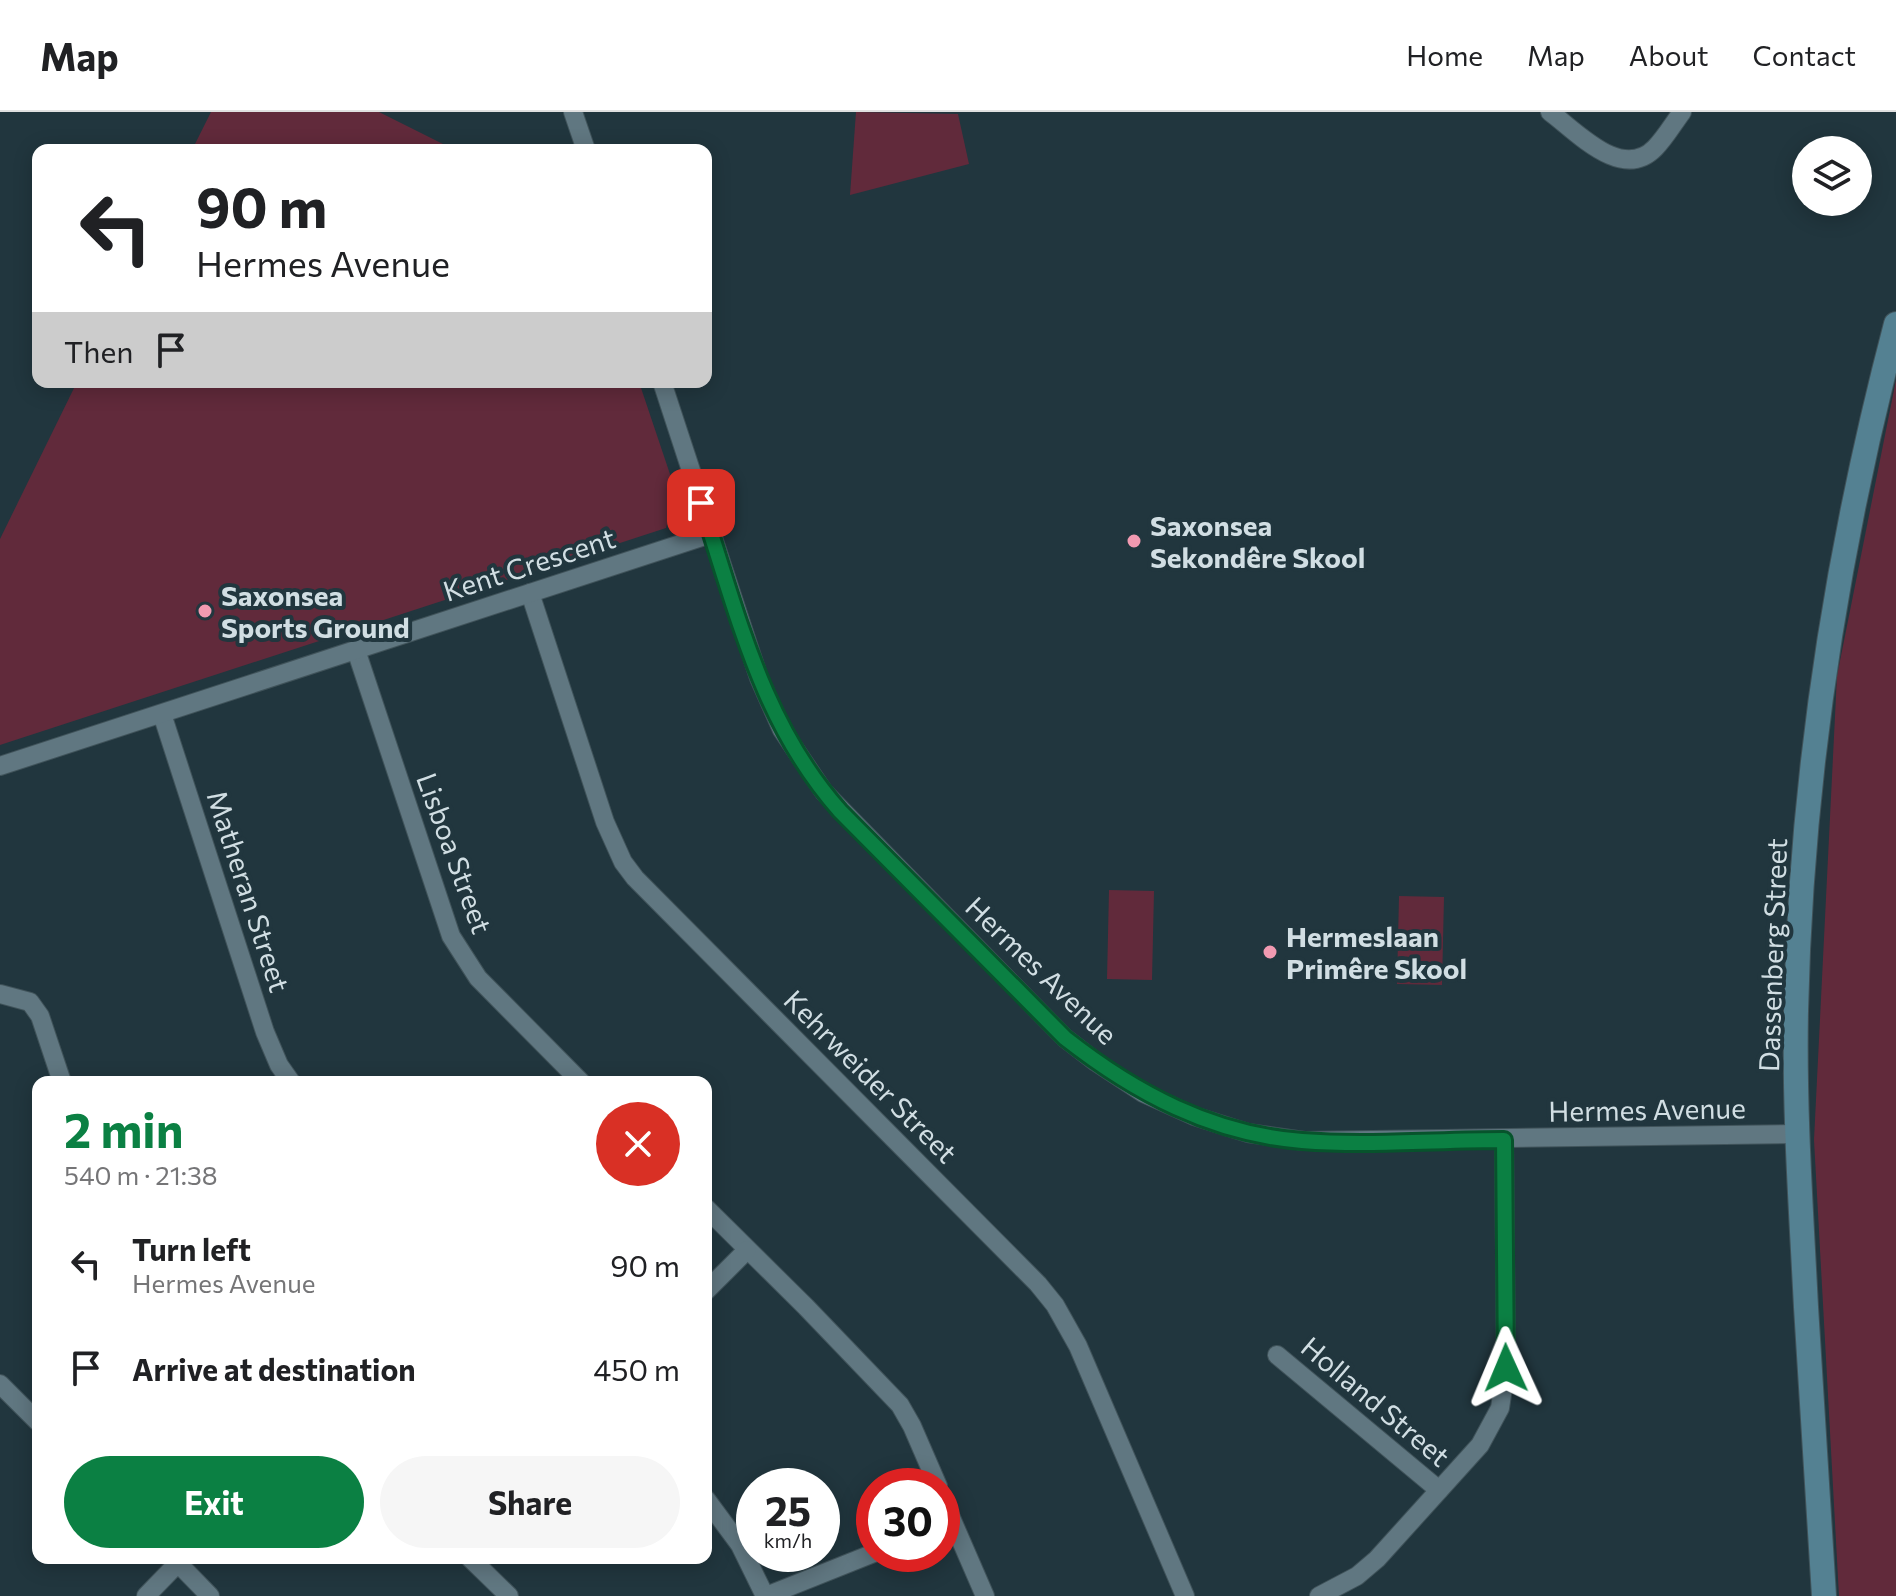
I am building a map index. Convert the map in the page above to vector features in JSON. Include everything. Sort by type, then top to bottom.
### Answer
[{"type":"main road","name":"Dassenberg Street","points":[[1824,1596],[1796,1134],[1796,1009],[1804,854],[1820,702],[1860,470],[1896,324]]},
{"type":"street","points":[[573,112],[584,144]]},
{"type":"street","points":[[1550,112],[1608,155],[1627,160],[1640,158],[1654,149],[1682,112]]},
{"type":"street","name":"Hermes Avenue","points":[[664,388],[759,678],[782,730],[809,772],[840,811],[1065,1038],[1096,1062],[1168,1105],[1248,1133],[1304,1141],[1796,1134]]},
{"type":"street","name":"Kent Crescent","points":[[0,766],[711,534]]},
{"type":"street","name":"Kehrweider Street","points":[[530,593],[605,822],[623,862],[635,878],[1027,1273],[1055,1305],[1078,1346],[1185,1596]]},
{"type":"street","name":"Lisboa Street","points":[[356,650],[451,936],[478,978],[575,1076]]},
{"type":"street","name":"Matheran Street","points":[[162,714],[265,1032],[287,1076]]},
{"type":"street","points":[[0,994],[30,1002],[40,1016],[60,1076]]},
{"type":"street","points":[[1319,1596],[1357,1576],[1377,1559],[1480,1445],[1500,1408],[1505,1390],[1504,1140]]},
{"type":"street","points":[[712,1214],[900,1405],[930,1468]]},
{"type":"street","points":[[712,1285],[747,1250]]},
{"type":"street","name":"Holland Street","points":[[1277,1355],[1439,1490]]},
{"type":"street","points":[[0,1384],[32,1416]]},
{"type":"street","points":[[712,1507],[740,1545],[765,1596],[856,1560]]},
{"type":"street","points":[[960,1549],[985,1596]]},
{"type":"street","points":[[146,1596],[172,1564]]},
{"type":"street","points":[[179,1564],[210,1596]]},
{"type":"street","points":[[476,1564],[509,1596]]},
{"type":"shaded area","points":[[211,112],[379,112],[443,144],[195,144]]},
{"type":"shaded area","points":[[856,112],[958,114],[969,164],[850,195]]},
{"type":"shaded area","points":[[1896,380],[1896,1596],[1839,1596],[1814,1140],[1837,676]]},
{"type":"shaded area","name":"Saxonsea Sports Ground","points":[[74,388],[641,388],[675,489],[666,528],[0,745],[0,539]]},
{"type":"shaded area","points":[[1109,890],[1154,891],[1152,980],[1107,979]]},
{"type":"shaded area","points":[[1399,896],[1444,897],[1442,985],[1397,984]]},
{"type":"place","name":"Saxonsea Sekondêre Skool","points":[[1134,541]]},
{"type":"place","name":"Saxonsea Sports Ground","points":[[205,611]]},
{"type":"place","name":"Hermeslaan Primêre Skool","points":[[1270,952]]},
{"type":"route","points":[[701,503],[759,678],[795,752],[840,811],[1065,1038],[1143,1093],[1194,1116],[1248,1133],[1304,1141],[1504,1140],[1506,1368]]}]
